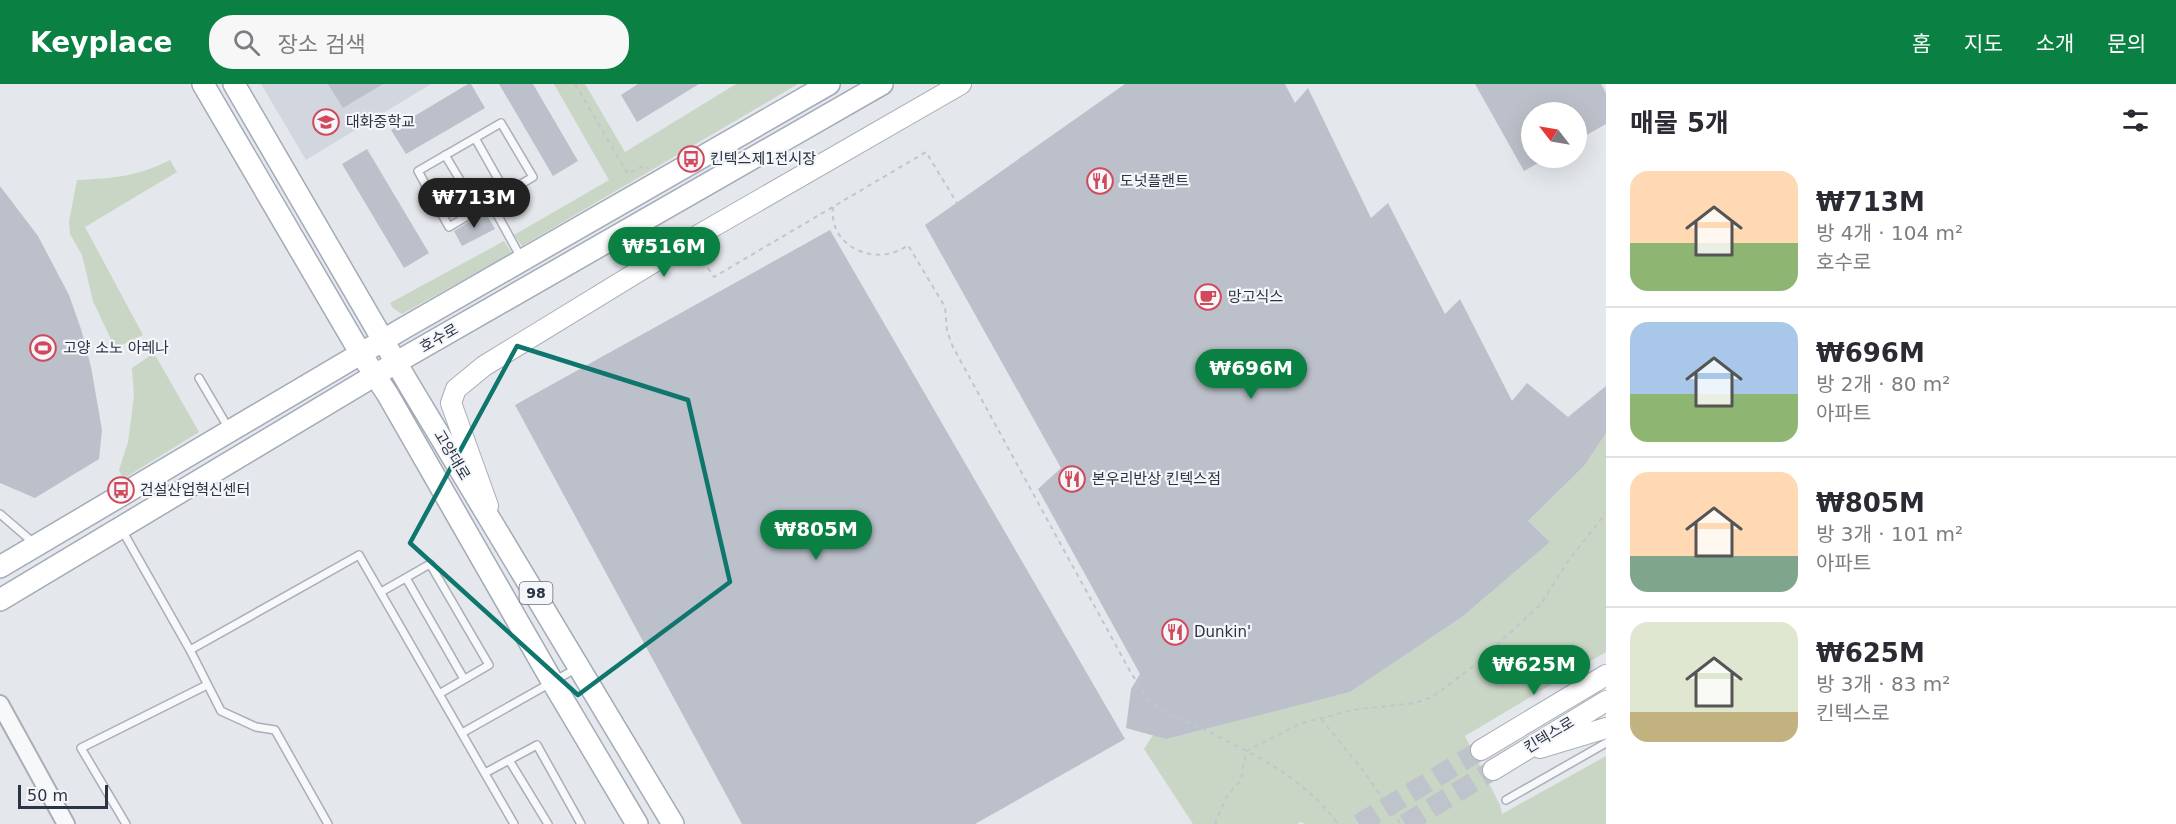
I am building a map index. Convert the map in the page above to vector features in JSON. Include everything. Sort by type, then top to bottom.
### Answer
[{"type":"main road","name":"고양대로","points":[[203,84],[361,354],[376,375],[637,824]]},
{"type":"main road","name":"고양대로","points":[[234,84],[673,824]]},
{"type":"main road","name":"호수로","points":[[0,567],[384,340],[829,84]]},
{"type":"main road","name":"호수로","points":[[0,600],[397,362],[882,84]]},
{"type":"main road","points":[[495,525],[451,403],[456,389],[484,366],[681,246],[961,84]]},
{"type":"main road","name":"킨텍스로","points":[[1480,750],[1606,675]]},
{"type":"main road","name":"킨텍스로","points":[[1492,770],[1606,701]]},
{"type":"main road","points":[[1514,756],[1606,728]]},
{"type":"street","points":[[0,704],[66,824]]},
{"type":"lane","points":[[501,123],[532,177],[449,227],[418,171],[475,138],[501,123]]},
{"type":"lane","points":[[475,138],[506,194]]},
{"type":"lane","points":[[445,155],[478,210]]},
{"type":"lane","points":[[491,202],[522,260]]},
{"type":"lane","points":[[199,378],[230,431]]},
{"type":"lane","points":[[0,514],[36,545]]},
{"type":"lane","points":[[121,528],[190,650],[221,711],[256,727],[275,730],[328,824]]},
{"type":"lane","points":[[190,650],[360,555],[514,824]]},
{"type":"lane","points":[[381,592],[430,564],[489,665],[439,694]]},
{"type":"lane","points":[[406,578],[464,679]]},
{"type":"lane","points":[[462,734],[580,666]]},
{"type":"lane","points":[[126,824],[81,748],[207,685]]},
{"type":"lane","points":[[1506,800],[1606,743]]},
{"type":"lane","points":[[485,773],[537,745],[581,824]]},
{"type":"lane","points":[[509,760],[548,824]]},
{"type":"path","points":[[575,84],[628,174],[645,165],[651,174]]},
{"type":"path","points":[[696,251],[714,277],[926,152],[957,203]]},
{"type":"path","points":[[833,207],[835,226],[843,240],[855,250],[869,255],[885,256],[900,251],[908,245],[945,307],[947,331],[953,347],[1131,673],[1150,700],[1171,716],[1246,751],[1298,782],[1325,806],[1338,824]]},
{"type":"path","points":[[1246,751],[1302,723],[1353,710],[1415,703],[1432,697],[1475,665],[1541,604],[1568,561],[1606,513]]},
{"type":"path","points":[[1321,718],[1362,769],[1401,824]]},
{"type":"path","points":[[1215,824],[1227,796],[1241,780],[1246,751]]},
{"type":"highlighted area","points":[[517,346],[688,400],[730,582],[578,695],[410,543]]},
{"type":"shaded area","name":"대화중학교","points":[[261,84],[431,84],[306,160]]},
{"type":"green space","points":[[554,84],[585,84],[625,152],[736,84],[798,84],[522,246],[514,235],[609,180]]},
{"type":"green space","points":[[170,160],[177,172],[85,227],[143,335],[115,348],[93,301],[82,255],[70,234],[69,221],[77,180],[125,176]]},
{"type":"green space","points":[[504,241],[512,253],[402,314],[390,303]]},
{"type":"green space","points":[[154,353],[199,432],[123,479],[119,470],[128,442],[134,396],[132,368]]},
{"type":"green space","points":[[1606,433],[1606,652],[1465,736],[1500,805],[1502,814],[1606,756],[1606,824],[1305,824],[1300,822],[1298,824],[1193,824],[1144,749],[1153,735],[1185,734],[1350,692],[1462,617],[1550,542],[1528,521],[1584,466]]},
{"type":"building","points":[[328,84],[383,84],[343,108]]},
{"type":"building","points":[[471,84],[485,108],[406,154],[391,130]]},
{"type":"building","points":[[499,84],[533,84],[578,161],[553,176]]},
{"type":"building","points":[[638,84],[699,84],[637,122],[621,95]]},
{"type":"building","points":[[1125,84],[1285,84],[1295,103],[1308,88],[1371,218],[1388,203],[1445,314],[1460,299],[1512,401],[1527,383],[1568,417],[1606,386],[1606,433],[1584,466],[1528,521],[1550,542],[1462,617],[1350,692],[1166,739],[1126,728],[1131,689],[1140,674],[1038,489],[1061,468],[925,225]]},
{"type":"building","points":[[1475,84],[1601,84],[1606,93],[1606,124],[1587,135],[1587,102],[1521,102],[1521,166]]},
{"type":"building","points":[[367,149],[429,253],[404,268],[342,164]]},
{"type":"building","name":"고양 소노 아레나","points":[[0,186],[38,236],[69,295],[91,367],[102,430],[99,459],[35,498],[0,483]]},
{"type":"building","points":[[485,212],[495,229],[462,246],[454,231]]},
{"type":"building","points":[[830,230],[1125,739],[975,824],[742,824],[515,405]]},
{"type":"tunnel","points":[[1359,824],[1481,750]]},
{"type":"tunnel","points":[[1405,824],[1493,770]]},
{"type":"place","name":"대화중학교","points":[[326,122]]},
{"type":"place","name":"킨텍스제1전시장","points":[[691,159]]},
{"type":"place","name":"도넛플랜트","points":[[1100,181]]},
{"type":"place","name":"망고식스","points":[[1208,297]]},
{"type":"place","name":"고양 소노 아레나","points":[[43,348]]},
{"type":"place","name":"본우리반상 킨텍스점","points":[[1072,479]]},
{"type":"place","name":"건설산업혁신센터","points":[[121,490]]},
{"type":"place","name":"Dunkin'","points":[[1175,632]]}]
